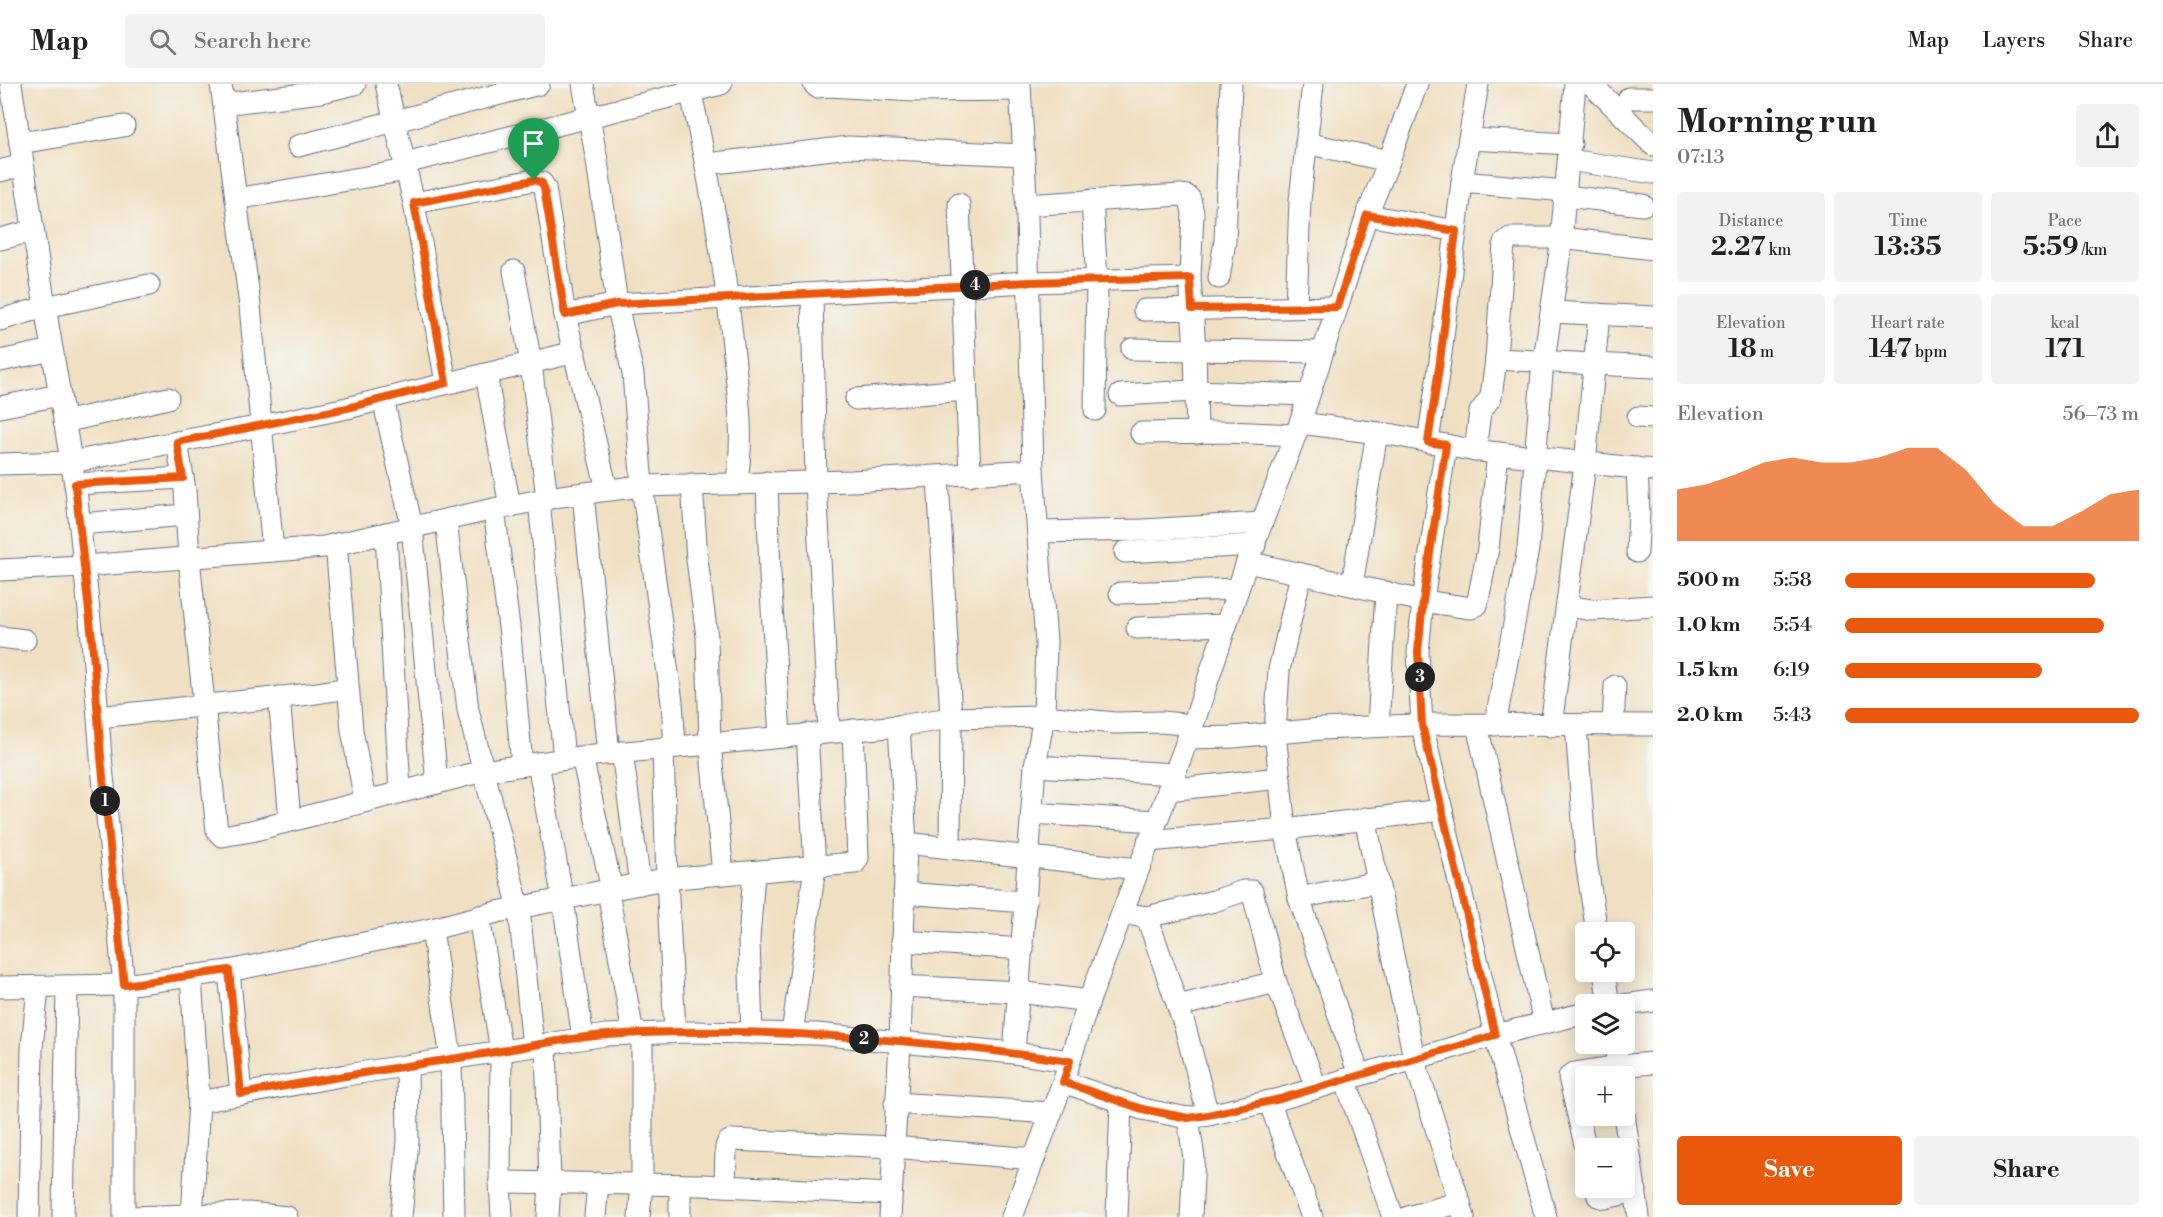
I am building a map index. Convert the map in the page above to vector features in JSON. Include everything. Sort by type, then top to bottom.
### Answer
[{"type":"street","points":[[11,84],[80,524],[124,985],[124,1217]]},
{"type":"street","points":[[273,551],[250,306],[222,94],[321,92],[355,84]]},
{"type":"street","points":[[386,84],[414,203],[446,383]]},
{"type":"street","points":[[298,146],[539,84]]},
{"type":"street","points":[[583,84],[617,304],[633,374],[642,486],[672,702],[666,879],[675,1032]]},
{"type":"street","points":[[236,200],[406,167],[589,119],[690,88],[722,84]]},
{"type":"street","points":[[814,84],[817,87],[914,91],[1020,87],[1029,282],[1033,470],[1046,642],[1044,716],[1035,766],[1014,1053]]},
{"type":"street","points":[[1219,278],[1225,241],[1231,84]]},
{"type":"street","points":[[1296,307],[1300,200],[1313,84]]},
{"type":"street","points":[[1011,1217],[1063,1082],[1089,1001],[1155,821],[1191,732],[1238,590],[1297,429],[1367,215],[1417,84]]},
{"type":"street","points":[[1478,84],[1462,182],[1440,361],[1437,444],[1418,652],[1422,725],[1495,1035],[1546,1217]]},
{"type":"street","points":[[1544,1023],[1486,725],[1528,549],[1544,361],[1561,238],[1575,84]]},
{"type":"street","points":[[1591,84],[1653,145]]},
{"type":"street","points":[[690,88],[707,164],[728,299],[741,420],[736,483]]},
{"type":"street","points":[[1629,98],[1653,98]]},
{"type":"street","points":[[20,143],[124,126]]},
{"type":"street","points":[[1469,139],[1570,152],[1653,173]]},
{"type":"street","points":[[1306,143],[1389,161]]},
{"type":"street","points":[[707,164],[849,147],[1023,155]]},
{"type":"street","points":[[0,171],[23,165]]},
{"type":"street","points":[[414,203],[534,180],[542,183],[565,315],[608,490]]},
{"type":"street","points":[[1462,182],[1565,193],[1643,205]]},
{"type":"street","points":[[1026,205],[1180,195],[1190,199],[1192,213],[1190,278],[1197,433]]},
{"type":"street","points":[[1092,200],[1097,280],[1095,410]]},
{"type":"street","points":[[959,204],[970,475]]},
{"type":"street","points":[[1367,215],[1456,231]]},
{"type":"street","points":[[0,239],[33,231]]},
{"type":"street","points":[[1475,451],[1479,417],[1491,397],[1496,360],[1504,243],[1510,238],[1561,238],[1653,249]]},
{"type":"street","points":[[514,271],[531,363],[543,500],[573,758],[610,891],[637,1034],[642,1184],[639,1217]]},
{"type":"street","points":[[565,315],[617,304],[1029,282],[1190,278]]},
{"type":"street","points":[[0,320],[45,307],[149,285]]},
{"type":"street","points":[[812,294],[816,482],[829,732]]},
{"type":"street","points":[[1144,310],[1337,307]]},
{"type":"street","points":[[1552,312],[1653,317]]},
{"type":"street","points":[[1551,726],[1585,464],[1599,314]]},
{"type":"street","points":[[1132,349],[1322,352]]},
{"type":"street","points":[[0,361],[52,350]]},
{"type":"street","points":[[0,464],[71,462],[261,426],[575,352]]},
{"type":"street","points":[[1496,360],[1653,368]]},
{"type":"street","points":[[486,374],[502,508],[510,635],[530,764],[563,900],[583,1038]]},
{"type":"street","points":[[856,399],[966,390]]},
{"type":"street","points":[[1120,395],[1195,391],[1308,395]]},
{"type":"street","points":[[0,407],[59,395]]},
{"type":"street","points":[[64,422],[168,398]]},
{"type":"street","points":[[382,399],[412,527],[437,783]]},
{"type":"street","points":[[1141,433],[1265,433],[1297,429],[1377,433],[1475,451],[1645,469],[1637,552]]},
{"type":"street","points":[[1352,585],[1377,433]]},
{"type":"street","points":[[177,442],[183,478],[189,558],[218,834],[222,836],[252,831],[483,771],[615,753],[899,726],[951,718],[1044,716],[1114,723],[1161,722],[1191,732],[1275,734],[1378,726],[1653,725]]},
{"type":"street","points":[[1125,552],[1251,554],[1301,574],[1423,601],[1471,608],[1477,605],[1488,549],[1498,453]]},
{"type":"street","points":[[0,570],[189,558],[336,544],[543,500],[642,486],[939,477],[1033,470]]},
{"type":"street","points":[[939,477],[951,718],[950,848]]},
{"type":"street","points":[[75,484],[183,478]]},
{"type":"street","points":[[767,482],[780,737]]},
{"type":"street","points":[[692,484],[697,559],[707,637],[710,743],[723,874]]},
{"type":"street","points":[[583,494],[615,753],[640,884]]},
{"type":"street","points":[[80,524],[186,515]]},
{"type":"street","points":[[446,519],[468,710],[519,908],[539,1045],[550,1183],[548,1217]]},
{"type":"street","points":[[1038,532],[1143,530],[1262,523]]},
{"type":"street","points":[[386,533],[400,792]]},
{"type":"street","points":[[336,544],[352,730],[365,801]]},
{"type":"street","points":[[1301,574],[1279,670],[1275,734],[1285,829],[1299,898],[1393,1217]]},
{"type":"street","points":[[1120,592],[1238,590]]},
{"type":"street","points":[[1378,726],[1386,592]]},
{"type":"street","points":[[1567,606],[1592,610],[1653,606]]},
{"type":"street","points":[[1137,628],[1226,625]]},
{"type":"street","points":[[0,637],[25,640]]},
{"type":"street","points":[[1613,725],[1615,686]]},
{"type":"street","points":[[98,717],[204,704],[279,698],[348,688]]},
{"type":"street","points":[[279,698],[290,820]]},
{"type":"street","points":[[890,1217],[892,1147],[900,1042],[906,843],[899,726]]},
{"type":"street","points":[[1576,726],[1586,860],[1596,922]]},
{"type":"street","points":[[0,987],[124,985],[191,976],[432,929],[479,916],[666,879],[855,863],[858,858],[853,730]]},
{"type":"street","points":[[792,1034],[815,867],[807,734]]},
{"type":"street","points":[[1035,766],[1172,782],[1280,778]]},
{"type":"street","points":[[1148,841],[1285,829],[1442,810]]},
{"type":"street","points":[[1032,813],[1155,821]]},
{"type":"street","points":[[1365,818],[1414,1058],[1462,1210],[1408,1217]]},
{"type":"street","points":[[906,843],[1138,869]]},
{"type":"street","points":[[752,1033],[749,940],[754,872]]},
{"type":"street","points":[[1299,898],[1378,882]]},
{"type":"street","points":[[1123,912],[1147,917],[1214,902],[1250,890],[1254,893],[1276,982],[1316,1088]]},
{"type":"street","points":[[904,893],[1026,902]]},
{"type":"street","points":[[479,916],[501,1052],[502,1217]]},
{"type":"street","points":[[1147,917],[1178,1006],[1198,1116],[1191,1217]]},
{"type":"street","points":[[432,929],[451,1059],[454,1217]]},
{"type":"street","points":[[902,941],[1023,949]]},
{"type":"street","points":[[229,970],[241,1094]]},
{"type":"street","points":[[191,976],[199,1102],[191,1216]]},
{"type":"street","points":[[1178,1006],[1276,982]]},
{"type":"street","points":[[63,1217],[68,986]]},
{"type":"street","points":[[901,986],[1019,992],[1089,1001]]},
{"type":"street","points":[[29,1217],[32,1048],[38,987]]},
{"type":"street","points":[[1635,1003],[1653,1001]]},
{"type":"street","points":[[1063,1082],[1142,1109],[1198,1116],[1269,1101],[1495,1035],[1575,1015]]},
{"type":"street","points":[[199,1102],[346,1075],[606,1035],[675,1032],[792,1034],[1014,1053],[1070,1061]]},
{"type":"street","points":[[1635,1068],[1653,1063]]},
{"type":"street","points":[[401,1217],[408,1141],[407,1066]]},
{"type":"street","points":[[1575,1073],[1569,1077],[1575,1102]]},
{"type":"street","points":[[1269,1101],[1312,1217]]},
{"type":"street","points":[[1117,1217],[1121,1102]]},
{"type":"street","points":[[895,1103],[1051,1113]]},
{"type":"street","points":[[1627,1126],[1641,1187],[1640,1217]]},
{"type":"street","points":[[725,1186],[726,1147],[732,1140],[892,1147],[1034,1159]]},
{"type":"street","points":[[500,1182],[725,1186],[891,1194]]},
{"type":"street","points":[[595,1217],[598,1184]]},
{"type":"street","points":[[680,1185],[681,1217]]},
{"type":"street","points":[[130,1217],[248,1213],[287,1217]]},
{"type":"route","points":[[534,180],[542,183],[544,188],[565,315],[617,304],[1029,282],[1190,278],[1192,309],[1337,307],[1367,215],[1456,231],[1428,442],[1446,445],[1423,601],[1418,652],[1422,725],[1495,1035],[1280,1099],[1188,1118],[1142,1109],[1063,1082],[1070,1061],[1014,1053],[817,1034],[688,1032],[606,1035],[346,1075],[241,1094],[229,970],[124,985],[101,757],[92,639],[75,484],[183,478],[177,442],[347,408],[446,383],[414,203],[534,180]]}]
